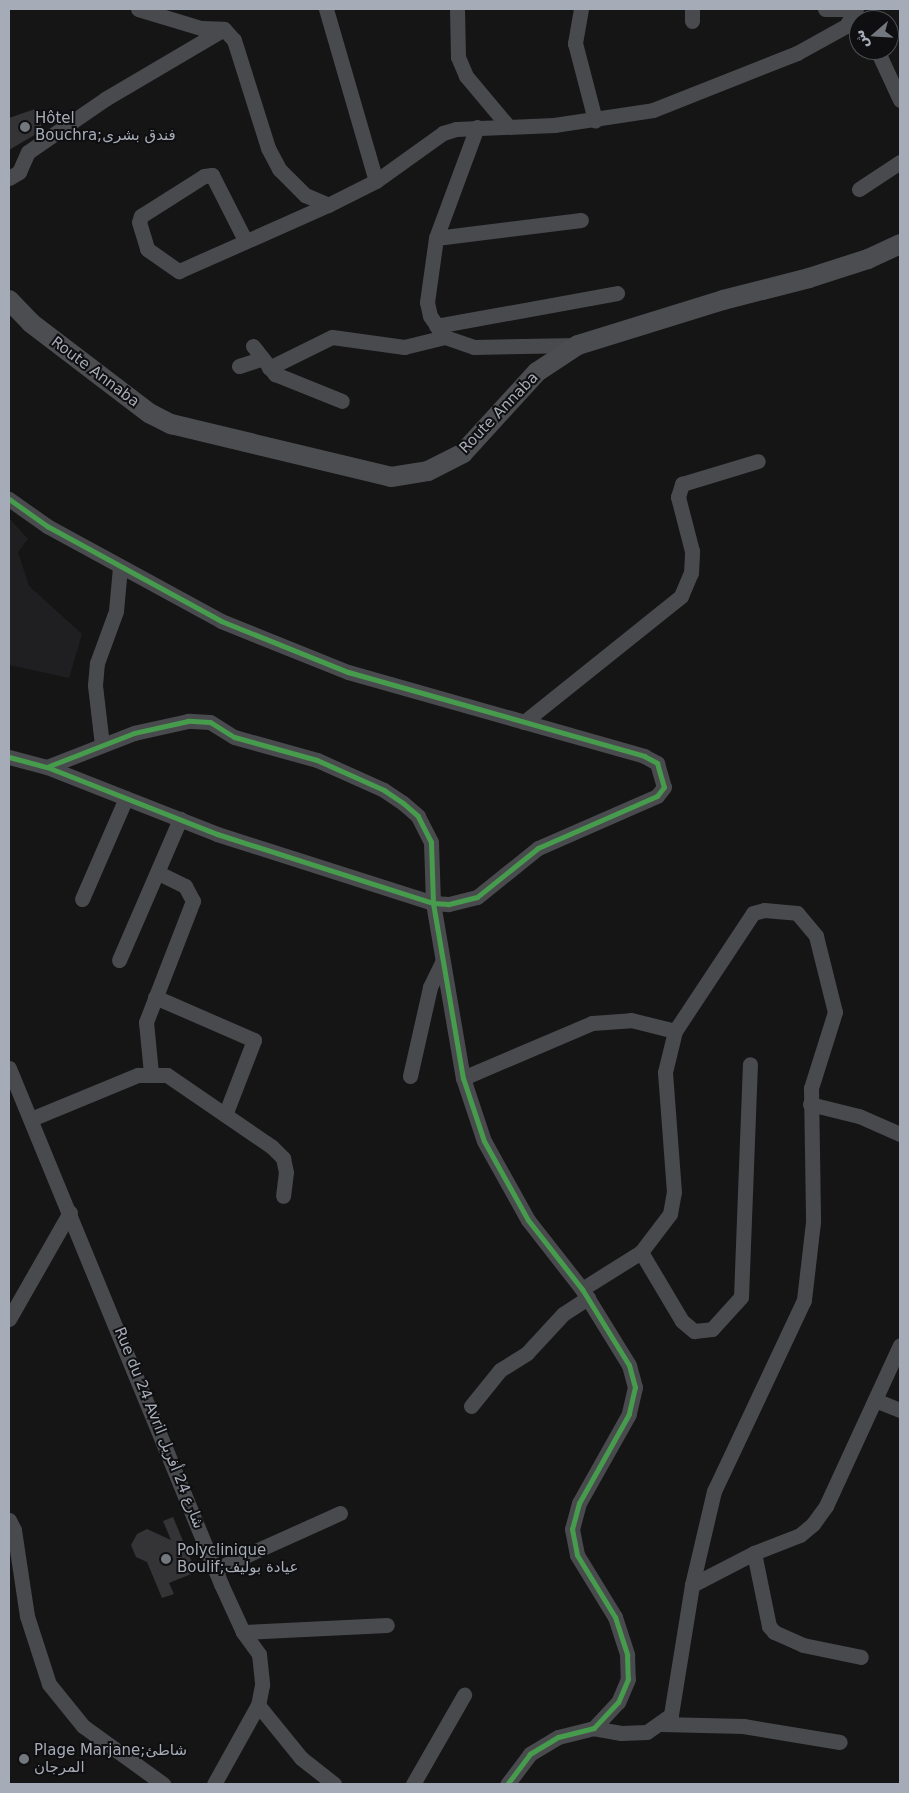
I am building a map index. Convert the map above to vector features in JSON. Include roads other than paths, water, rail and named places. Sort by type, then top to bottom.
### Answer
[{"type":"main road","name":"Route Annaba","points":[[9,300],[31,323],[149,413],[171,424],[391,477],[428,471],[463,453],[537,372],[583,344],[723,300],[826,273],[900,244]]},
{"type":"street","points":[[138,9],[201,28],[224,29]]},
{"type":"street","points":[[326,9],[376,181]]},
{"type":"street","points":[[457,9],[458,57],[466,76],[508,126]]},
{"type":"street","points":[[581,9],[575,44],[595,120]]},
{"type":"street","points":[[825,9],[849,13]]},
{"type":"street","points":[[245,240],[212,175],[204,176],[140,216],[139,222],[147,249],[179,271],[245,240],[328,205],[376,181],[443,132],[477,127],[595,120],[653,110],[797,53],[846,26],[849,21]]},
{"type":"street","points":[[9,178],[19,172],[28,152],[104,99],[224,29]]},
{"type":"street","points":[[224,29],[242,55],[268,148],[279,169],[305,195],[328,205]]},
{"type":"street","points":[[882,60],[900,100]]},
{"type":"street","points":[[477,127],[436,238],[427,302],[440,331],[493,348],[583,344]]},
{"type":"street","points":[[859,189],[900,162]]},
{"type":"street","points":[[436,238],[581,220]]},
{"type":"street","points":[[239,366],[261,357],[332,337],[404,347],[440,331],[618,293]]},
{"type":"street","points":[[261,357],[283,379],[342,402]]},
{"type":"street","points":[[524,722],[681,596],[691,574],[692,551],[678,497],[682,484],[758,461]]},
{"type":"street","points":[[9,499],[25,513],[220,621],[348,672],[644,756],[657,763],[664,787],[657,796],[538,848],[477,897],[464,902],[433,903],[180,819],[47,767],[9,757]]},
{"type":"street","points":[[102,745],[95,685],[98,663],[116,611],[120,567]]},
{"type":"street","points":[[47,767],[102,745],[158,727],[210,722],[234,737],[317,760],[384,790],[410,808],[428,833],[433,850],[433,903],[463,1078],[502,1178],[528,1220],[585,1293],[629,1365],[635,1387],[629,1414],[579,1503],[572,1529],[577,1555],[615,1617],[627,1654],[628,1679],[618,1702],[594,1728]]},
{"type":"street","points":[[82,898],[126,798]]},
{"type":"street","points":[[119,960],[135,917],[158,873],[180,819]]},
{"type":"street","points":[[151,1073],[145,1029],[155,997],[193,901],[186,886],[158,873]]},
{"type":"street","points":[[471,1406],[500,1370],[527,1353],[585,1293],[641,1252],[670,1214],[674,1192],[665,1072],[676,1031],[753,913],[764,910],[797,913],[816,936],[835,1012],[811,1088],[812,1222],[804,1300],[714,1491],[692,1585],[678,1692],[671,1715],[662,1724],[647,1732],[621,1733],[594,1728],[558,1737],[530,1754],[507,1784]]},
{"type":"street","points":[[410,1076],[430,987],[442,962]]},
{"type":"street","points":[[155,997],[254,1040],[225,1115]]},
{"type":"street","points":[[463,1078],[592,1024],[631,1020],[676,1031]]},
{"type":"street","points":[[641,1252],[682,1321],[694,1332],[712,1329],[741,1296],[750,1064]]},
{"type":"street","name":"Rue du 24 Avril شارع 24 أفريل","points":[[9,1068],[216,1569],[243,1632],[259,1654],[262,1685],[258,1706],[214,1784]]},
{"type":"street","points":[[31,1119],[151,1073],[166,1075],[225,1115],[283,1158],[286,1172],[283,1196]]},
{"type":"street","points":[[810,1104],[859,1116],[900,1134]]},
{"type":"street","points":[[9,1319],[70,1212]]},
{"type":"street","points":[[692,1585],[754,1552],[800,1535],[813,1524],[826,1506],[900,1344]]},
{"type":"street","points":[[875,1400],[900,1410]]},
{"type":"street","points":[[216,1569],[340,1513]]},
{"type":"street","points":[[9,1520],[14,1530],[27,1616],[49,1684],[83,1726],[163,1784]]},
{"type":"street","points":[[754,1552],[767,1620],[774,1632],[802,1645],[861,1657]]},
{"type":"street","points":[[243,1632],[388,1625]]},
{"type":"street","points":[[413,1784],[464,1695]]},
{"type":"street","points":[[258,1706],[300,1758],[316,1784]]},
{"type":"street","points":[[662,1724],[743,1726],[840,1742]]},
{"type":"street","points":[[300,1758],[334,1784]]},
{"type":"street","points":[[142,1768],[149,1784]]},
{"type":"place","name":"Hôtel Bouchra;فندق بشرى","points":[[25,127]]},
{"type":"place","name":"Polyclinique Boulif;عيادة بوليف","points":[[166,1559]]},
{"type":"place","name":"Plage Marjane;شاطئ المرجان","points":[[24,1759]]}]
